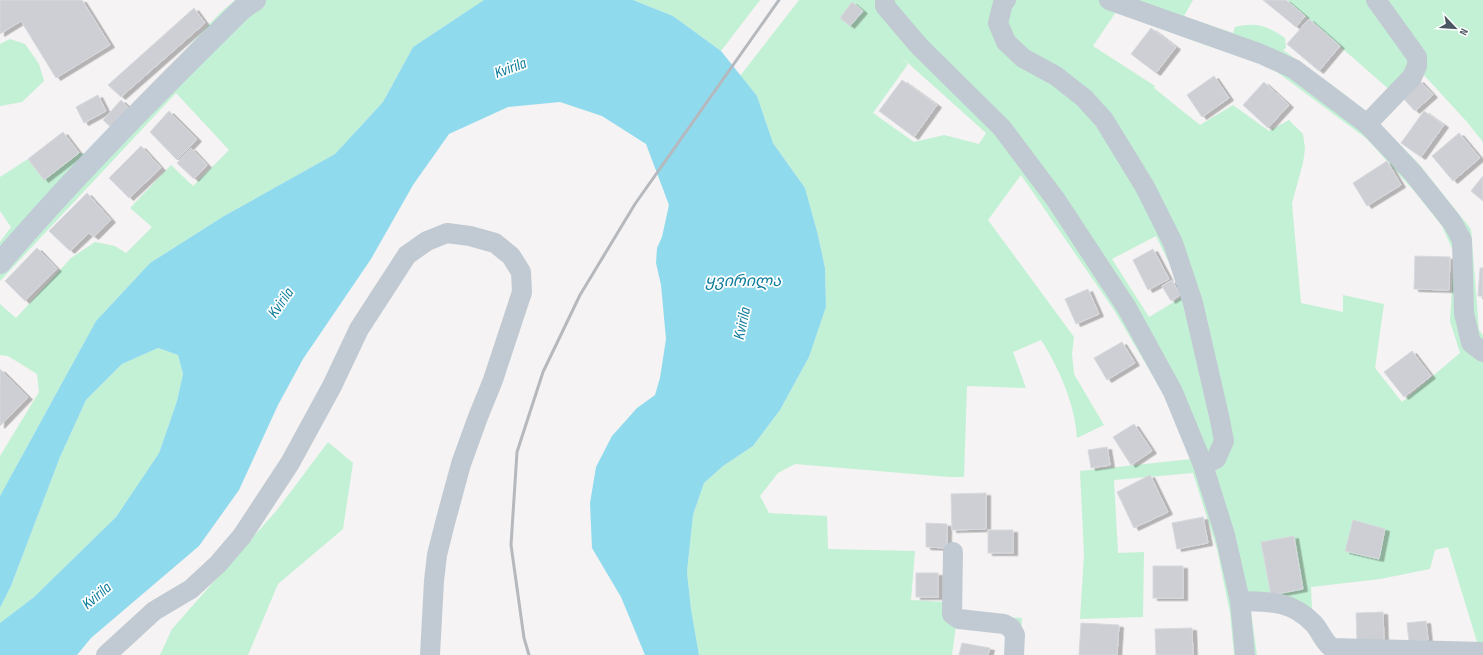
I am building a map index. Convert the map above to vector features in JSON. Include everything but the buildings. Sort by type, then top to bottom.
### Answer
[{"type":"street","points":[[0,263],[29,229],[174,77],[242,9],[255,0]]},
{"type":"street","points":[[885,0],[885,6],[919,46],[1002,128],[1056,200],[1127,308],[1173,392],[1204,465],[1225,535],[1240,601],[1245,655]]},
{"type":"street","points":[[1006,0],[1002,3],[998,23],[1006,42],[1023,58],[1056,76],[1084,98],[1104,120],[1132,163],[1173,243],[1193,303],[1208,360],[1224,441],[1216,459],[1204,465]]},
{"type":"street","points":[[1109,0],[1261,54],[1294,70],[1367,124],[1413,173],[1452,222],[1462,240],[1464,313],[1471,343],[1483,352]]},
{"type":"street","points":[[1367,124],[1412,77],[1417,66],[1417,57],[1376,0]]},
{"type":"street","points":[[106,655],[154,612],[191,589],[218,564],[242,536],[290,463],[332,386],[359,329],[407,255],[427,241],[447,233],[470,236],[495,243],[511,256],[521,272],[522,292],[493,380],[464,458],[445,523],[437,555],[434,581],[430,655]]},
{"type":"street","points":[[953,552],[952,614],[959,619],[1004,624],[1011,628],[1015,635],[1014,655]]},
{"type":"street","points":[[1240,601],[1278,602],[1300,612],[1315,625],[1325,643],[1332,648],[1483,652]]},
{"type":"green space","points":[[235,0],[484,0],[413,47],[383,102],[335,154],[224,216],[150,263],[96,321],[0,496],[0,456],[39,392],[37,374],[8,356],[0,355],[0,304],[16,318],[71,258],[95,242],[115,246],[126,253],[152,227],[130,208],[171,165],[193,186],[229,150],[176,93],[0,281],[0,242],[11,227],[0,211],[0,177],[28,159],[44,180],[79,153],[89,153],[220,13]]},
{"type":"green space","points":[[633,0],[760,0],[721,51],[673,16]]},
{"type":"green space","points":[[799,0],[1193,0],[1184,16],[1233,33],[1235,27],[1255,25],[1267,27],[1285,38],[1286,48],[1283,50],[1371,115],[1392,92],[1287,0],[1483,0],[1483,142],[1467,122],[1423,74],[1377,121],[1419,164],[1471,229],[1479,330],[1483,335],[1483,655],[1330,654],[1299,621],[1285,612],[1273,609],[1251,611],[1257,655],[1234,655],[1230,613],[1217,549],[1193,473],[1114,480],[1118,553],[1144,552],[1143,617],[1080,619],[1084,554],[1080,471],[1191,459],[1167,400],[1114,310],[1021,175],[988,220],[1074,337],[1072,354],[1074,374],[1104,425],[1077,438],[1073,412],[1065,387],[1054,362],[1041,340],[1013,352],[1026,388],[967,386],[964,477],[795,464],[778,473],[760,496],[769,513],[827,516],[828,549],[915,551],[911,600],[946,602],[948,552],[959,553],[956,605],[963,613],[1022,618],[1020,655],[1008,655],[1009,639],[999,630],[956,626],[952,655],[699,655],[691,609],[687,572],[693,515],[704,483],[723,466],[753,446],[780,410],[809,357],[826,307],[825,268],[818,235],[805,188],[773,143],[757,96],[740,76]],"holes":[[[1116,12],[1194,41],[1269,66],[1367,139],[1414,191],[1442,226],[1454,253],[1450,321],[1460,353],[1402,402],[1375,368],[1384,304],[1343,295],[1343,312],[1301,303],[1292,203],[1303,163],[1305,149],[1303,134],[1289,120],[1269,131],[1233,105],[1200,125],[1154,88],[1155,86],[1093,46]],[[899,55],[986,133],[979,144],[944,135],[914,142],[873,113],[908,64]],[[1156,236],[1173,271],[1182,297],[1149,317],[1112,259]],[[1294,537],[1303,589],[1271,595],[1261,542]],[[1448,547],[1478,645],[1330,641],[1312,609],[1311,587],[1380,579],[1430,569],[1435,550]]]},
{"type":"green space","points":[[10,39],[25,44],[39,64],[44,81],[22,102],[0,106],[0,44]]},
{"type":"green space","points":[[158,348],[178,355],[183,374],[177,401],[159,453],[116,517],[34,597],[0,623],[0,608],[11,586],[60,457],[86,400],[122,364]]},
{"type":"green space","points":[[328,442],[353,463],[343,529],[278,584],[248,655],[160,655],[172,629],[277,510]]},
{"type":"water","name":"ყვირილა","points":[[484,0],[633,0],[673,16],[721,51],[757,96],[773,143],[805,188],[818,235],[825,268],[826,307],[809,357],[780,410],[753,446],[723,466],[704,483],[693,515],[687,572],[691,609],[699,655],[645,655],[621,597],[592,548],[590,503],[596,467],[612,436],[637,408],[655,395],[660,378],[666,339],[661,285],[656,263],[657,248],[662,237],[669,205],[646,144],[602,116],[560,102],[508,107],[449,134],[413,185],[371,259],[303,359],[278,405],[239,490],[199,546],[91,638],[77,655],[0,655],[0,623],[34,597],[116,517],[159,453],[177,401],[183,374],[178,355],[158,348],[122,364],[86,400],[60,457],[11,586],[0,608],[0,496],[96,321],[150,263],[224,216],[335,154],[383,102],[413,47]]},
{"type":"railway","points":[[529,655],[524,638],[511,545],[517,452],[543,372],[580,295],[635,204],[779,0]]},
{"type":"water label","name":"Kvirila","points":[[510,67]]},
{"type":"water label","name":"Kvirila","points":[[280,302]]},
{"type":"water label","name":"Kvirila","points":[[741,323]]},
{"type":"water label","name":"Kvirila","points":[[96,595]]}]
